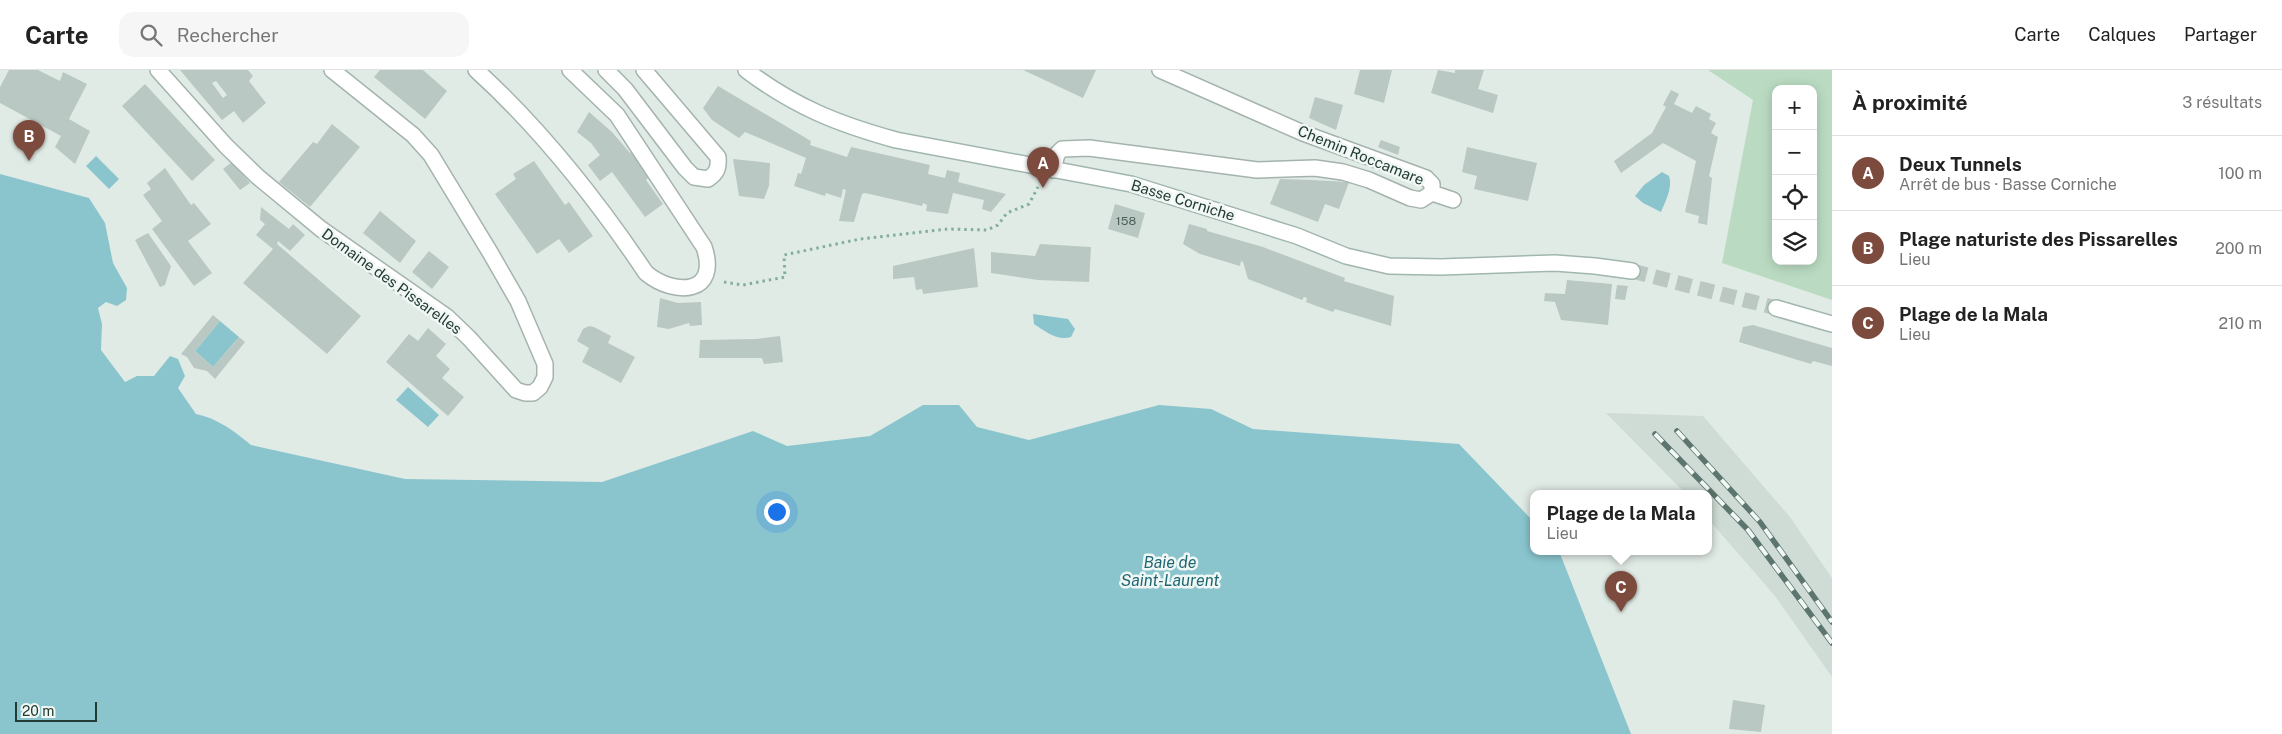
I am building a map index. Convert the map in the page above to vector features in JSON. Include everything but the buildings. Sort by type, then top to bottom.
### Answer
[{"type":"main road","name":"Domaine des Pissarelles","points":[[158,70],[226,146],[265,184],[314,224],[447,317],[469,338],[516,390],[532,393],[540,387],[545,377],[545,364],[539,346],[518,301],[431,155],[413,135],[332,70]]},
{"type":"main road","points":[[476,70],[503,95],[579,181],[646,273],[657,283],[677,289],[693,288],[704,280],[708,268],[708,258],[704,247],[617,115],[570,70]]},
{"type":"main road","points":[[606,70],[625,89],[685,168],[694,177],[708,179],[715,174],[719,166],[718,157],[644,70]]},
{"type":"main road","name":"Basse Corniche","points":[[746,70],[783,96],[840,124],[896,140],[1140,186],[1298,236],[1346,256],[1390,266],[1441,267],[1555,263],[1595,266],[1632,272]]},
{"type":"main road","name":"Chemin Roccamare","points":[[1053,170],[1057,154],[1062,149],[1090,148],[1257,170],[1315,168],[1343,172],[1369,180],[1410,198],[1421,200],[1432,193],[1432,184],[1426,178],[1303,133],[1160,70]]},
{"type":"main road","points":[[1432,193],[1453,200]]},
{"type":"main road","points":[[1776,308],[1832,324]]},
{"type":"path","points":[[704,280],[743,285],[785,277],[784,255],[860,239],[948,228],[987,230],[998,225],[1007,213],[1029,204],[1037,191]]},
{"type":"shaded area","points":[[1606,413],[1703,416],[1790,517],[1832,578],[1832,677],[1775,596],[1712,523],[1712,490],[1682,490]]},
{"type":"green space","points":[[1708,70],[1832,70],[1832,300],[1722,263],[1753,100]]},
{"type":"water","points":[[96,156],[119,179],[109,189],[86,166]]},
{"type":"water","points":[[1662,172],[1669,176],[1670,185],[1661,212],[1643,203],[1635,196],[1644,185]]},
{"type":"water","name":"Baie de Saint-Laurent","points":[[0,174],[89,198],[105,223],[113,263],[127,288],[126,300],[117,306],[106,302],[98,308],[102,324],[101,350],[125,382],[137,376],[154,376],[170,356],[178,359],[185,376],[178,388],[196,414],[218,422],[251,445],[405,479],[602,482],[753,431],[787,446],[870,436],[923,405],[959,405],[977,427],[1029,440],[1159,405],[1211,409],[1253,429],[1459,444],[1530,518],[1530,555],[1561,555],[1631,734],[0,734]]},
{"type":"water","points":[[1033,314],[1068,319],[1075,329],[1071,337],[1056,337],[1034,324]]},
{"type":"water","points":[[220,321],[239,337],[213,367],[195,351]]},
{"type":"water","points":[[408,387],[439,415],[428,427],[396,400]]},
{"type":"tunnel","points":[[1632,271],[1776,308]]},
{"type":"railway","points":[[1677,431],[1760,522],[1832,622]]},
{"type":"railway","points":[[1655,434],[1709,490]]},
{"type":"railway","points":[[1712,493],[1748,530],[1832,643]]},
{"type":"place","name":"Plage naturiste des Pissarelles","points":[[29,161]]},
{"type":"place","name":"Deux Tunnels","points":[[1043,188]]},
{"type":"place","name":"Plage de la Mala","points":[[1621,612]]}]
